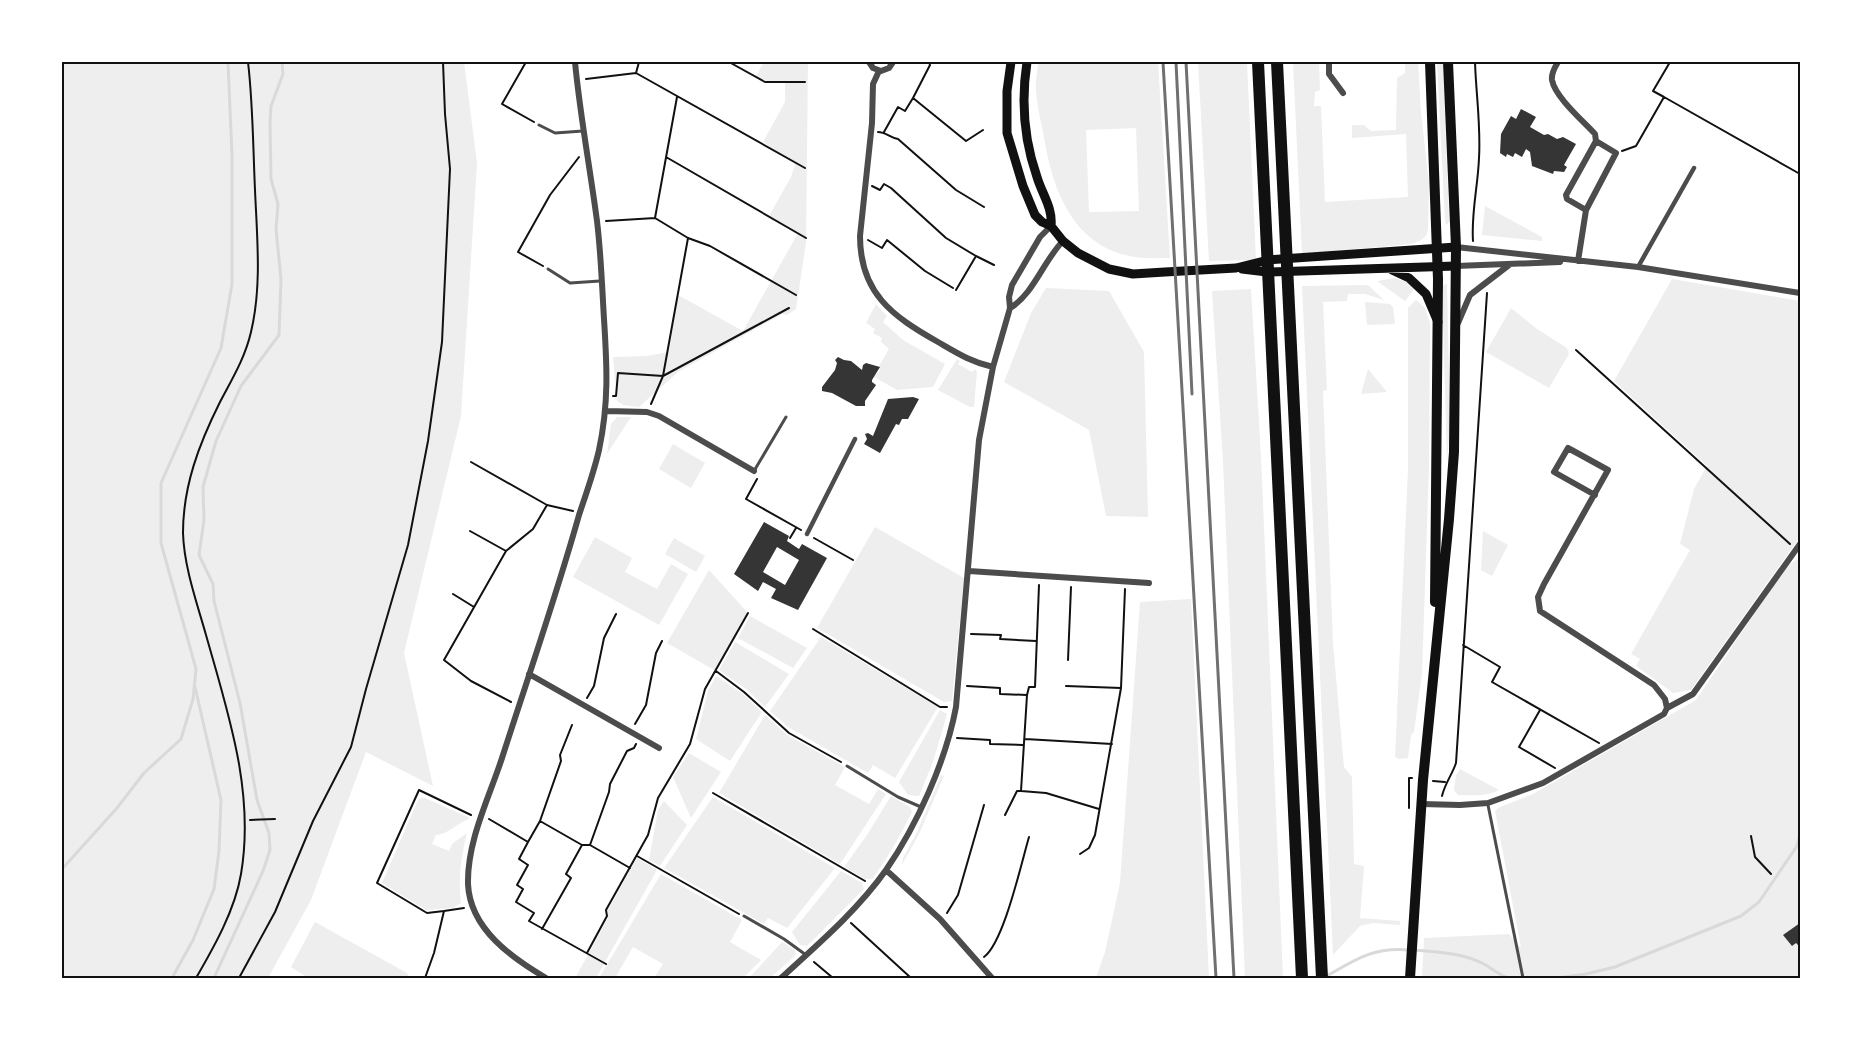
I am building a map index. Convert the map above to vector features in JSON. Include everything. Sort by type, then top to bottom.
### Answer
[{"type":"highway","points":[[1258,62],[1302,978]]},
{"type":"highway","points":[[1277,62],[1322,978]]},
{"type":"main road","points":[[1011,62],[1007,91],[1007,133],[1023,186],[1035,215],[1042,222],[1051,226],[1063,241],[1094,263],[1133,274],[1236,268],[1267,272],[1456,266]]},
{"type":"main road","points":[[1027,62],[1023,98],[1024,120],[1037,178],[1052,216],[1051,226]]},
{"type":"main road","points":[[1430,62],[1438,322],[1434,677]]},
{"type":"main road","points":[[1410,978],[1422,804],[1454,452],[1456,247],[1448,62]]},
{"type":"main road","points":[[1236,268],[1268,260],[1456,247]]},
{"type":"main road","points":[[1387,268],[1409,278],[1426,294],[1438,322]]},
{"type":"street","points":[[546,978],[507,952],[481,923],[468,887],[469,865],[481,817],[580,512],[598,452],[608,396],[597,221],[575,62]]},
{"type":"street","points":[[869,62],[873,68],[879,70],[887,69],[893,62]]},
{"type":"street","points":[[1329,62],[1329,74],[1343,93]]},
{"type":"street","points":[[1558,62],[1552,80],[1558,93],[1595,134],[1596,141],[1566,195],[1567,199],[1586,210]]},
{"type":"street","points":[[879,70],[873,84],[872,123],[860,236],[860,254],[866,275],[884,304],[908,325],[974,363],[993,367]]},
{"type":"street","points":[[1578,261],[1586,210],[1616,153],[1596,141]]},
{"type":"street","points":[[1638,267],[1694,168]]},
{"type":"street","points":[[781,978],[845,917],[886,870],[921,807],[949,736],[959,685],[979,440],[993,367],[1010,308],[1009,297],[1012,285],[1040,237],[1051,226]]},
{"type":"street","points":[[1010,308],[1026,294],[1052,252],[1063,241]]},
{"type":"street","points":[[1456,247],[1638,267],[1800,293]]},
{"type":"street","points":[[1456,266],[1578,261]]},
{"type":"street","points":[[1456,329],[1470,295],[1509,265]]},
{"type":"street","points":[[606,411],[647,412],[659,416],[754,471]]},
{"type":"street","points":[[807,534],[855,439]]},
{"type":"street","points":[[1595,495],[1554,472],[1568,448],[1608,470],[1595,495],[1544,584],[1538,597],[1540,611],[1654,685],[1665,699],[1667,708]]},
{"type":"street","points":[[1422,804],[1488,803],[1543,783],[1664,714],[1667,708],[1693,694],[1799,549]]},
{"type":"street","points":[[969,572],[1149,583]]},
{"type":"street","points":[[529,674],[659,748]]},
{"type":"street","points":[[886,870],[940,919],[992,978]]},
{"type":"lane","points":[[539,124],[555,134],[583,131]]},
{"type":"lane","points":[[548,269],[570,282],[602,281]]},
{"type":"lane","points":[[754,471],[786,417]]},
{"type":"lane","points":[[847,766],[898,797],[921,807]]},
{"type":"lane","points":[[1488,803],[1523,978]]},
{"type":"lane","points":[[744,916],[784,939],[806,955]]},
{"type":"path","points":[[196,978],[237,891],[241,875],[246,819],[235,742],[196,599],[183,537],[185,505],[192,466],[220,401],[243,359],[251,333],[256,304],[258,282],[256,215],[248,62]]},
{"type":"path","points":[[238,978],[275,912],[313,821],[351,747],[408,545],[428,441],[442,342],[450,170],[443,62]]},
{"type":"path","points":[[526,62],[502,104],[539,124]]},
{"type":"path","points":[[636,73],[639,62]]},
{"type":"path","points":[[729,62],[765,82],[804,82]]},
{"type":"path","points":[[884,132],[898,107],[905,111],[930,65],[929,62]]},
{"type":"path","points":[[1473,249],[1473,207],[1479,180],[1480,148],[1476,62]]},
{"type":"path","points":[[1670,62],[1653,91],[1800,173]]},
{"type":"path","points":[[577,80],[636,73],[805,168]]},
{"type":"path","points":[[655,218],[677,97]]},
{"type":"path","points":[[1616,153],[1636,146],[1664,97]]},
{"type":"path","points":[[913,98],[966,141],[983,130]]},
{"type":"path","points":[[870,132],[884,132],[898,139],[956,190],[984,207]]},
{"type":"path","points":[[548,269],[518,252],[550,195],[586,150]]},
{"type":"path","points":[[666,157],[806,238]]},
{"type":"path","points":[[864,182],[880,190],[884,184],[891,188],[946,238],[994,265]]},
{"type":"path","points":[[597,221],[655,218],[796,295]]},
{"type":"path","points":[[860,236],[882,248],[887,240],[925,271],[954,289],[976,256]]},
{"type":"path","points":[[647,412],[663,376],[688,238]]},
{"type":"path","points":[[1440,805],[1445,782],[1453,772],[1456,763],[1488,295],[1480,286]]},
{"type":"path","points":[[608,396],[616,396],[618,373],[663,376],[789,308]]},
{"type":"path","points":[[1576,350],[1799,549]]},
{"type":"path","points":[[471,462],[547,505],[580,512]]},
{"type":"path","points":[[754,471],[757,479],[746,499],[853,560]]},
{"type":"path","points":[[519,705],[471,681],[444,660],[506,552],[533,529],[547,505]]},
{"type":"path","points":[[790,538],[796,528]]},
{"type":"path","points":[[470,531],[506,552]]},
{"type":"path","points":[[1021,791],[1027,695],[1029,687],[1035,687],[1036,684],[1040,576]]},
{"type":"path","points":[[1068,660],[1072,578]]},
{"type":"path","points":[[1080,854],[1093,842],[1112,744],[1121,688],[1126,581]]},
{"type":"path","points":[[453,594],[474,607]]},
{"type":"path","points":[[587,953],[607,916],[606,910],[648,835],[658,798],[690,744],[705,689],[748,613]]},
{"type":"path","points":[[583,705],[594,686],[604,638],[616,614]]},
{"type":"path","points":[[813,629],[940,707],[956,707]]},
{"type":"path","points":[[964,633],[1000,635],[1000,639],[1036,641]]},
{"type":"path","points":[[631,732],[646,705],[656,653],[662,641]]},
{"type":"path","points":[[1463,645],[1500,667],[1492,682],[1606,747]]},
{"type":"path","points":[[716,671],[744,692],[789,734],[847,766]]},
{"type":"path","points":[[959,685],[1000,688],[1000,694],[1027,695]]},
{"type":"path","points":[[1066,686],[1121,688]]},
{"type":"path","points":[[1540,710],[1520,747],[1563,772]]},
{"type":"path","points":[[572,725],[560,755],[561,761],[540,821],[519,859],[528,865],[517,885],[523,890],[516,902],[534,913],[529,921],[606,964]]},
{"type":"path","points":[[949,736],[990,740],[990,744],[1023,745]]},
{"type":"path","points":[[590,845],[609,792],[609,784],[627,751],[634,748],[640,737]]},
{"type":"path","points":[[1026,739],[1112,744]]},
{"type":"path","points":[[1409,778],[1410,814]]},
{"type":"path","points":[[472,903],[462,909],[427,913],[377,883],[419,790],[481,817],[528,842]]},
{"type":"path","points":[[1005,815],[1017,791],[1046,793],[1099,809]]},
{"type":"path","points":[[713,793],[873,885]]},
{"type":"path","points":[[940,919],[948,912],[957,895],[984,806]]},
{"type":"path","points":[[250,820],[275,819]]},
{"type":"path","points":[[540,821],[582,845],[590,845],[630,868]]},
{"type":"path","points":[[1751,836],[1755,857],[1771,874]]},
{"type":"path","points":[[979,961],[990,953],[1000,931],[1029,837]]},
{"type":"path","points":[[542,928],[572,878],[566,874],[582,845]]},
{"type":"path","points":[[637,855],[744,916]]},
{"type":"path","points":[[425,978],[434,953],[444,911]]},
{"type":"path","points":[[845,917],[911,978]]},
{"type":"path","points":[[814,962],[833,978]]},
{"type":"shaded area","points":[[62,62],[464,62],[477,163],[461,416],[404,653],[433,786],[366,752],[311,900],[268,978],[62,978]]},
{"type":"shaded area","points":[[764,62],[808,62],[806,243],[796,309],[787,315],[782,314],[678,372],[639,407],[623,405],[617,401],[613,357],[646,356],[669,352],[678,295],[743,331],[798,233],[769,216],[791,177],[795,164],[763,142],[785,102],[785,83],[766,81],[756,76]]},
{"type":"shaded area","points":[[1038,62],[1158,62],[1170,258],[1134,257],[1110,250],[1094,240],[1070,214],[1061,198],[1049,162],[1037,96]],"holes":[[[1136,128],[1139,211],[1089,212],[1086,130]]]},
{"type":"shaded area","points":[[1198,62],[1247,62],[1256,260],[1209,261]]},
{"type":"shaded area","points":[[1293,62],[1319,62],[1320,90],[1315,92],[1314,106],[1321,106],[1325,202],[1408,197],[1406,134],[1352,138],[1352,125],[1364,125],[1371,131],[1396,130],[1397,78],[1405,73],[1405,62],[1418,62],[1429,184],[1428,229],[1422,239],[1411,244],[1302,253]]},
{"type":"shaded area","points":[[1437,62],[1443,62],[1449,222],[1447,225],[1445,222]]},
{"type":"shaded area","points":[[1485,206],[1542,237],[1542,241],[1482,235]]},
{"type":"shaded area","points":[[1395,278],[1406,282],[1414,289],[1405,301],[1377,281]]},
{"type":"shaded area","points":[[1672,279],[1800,301],[1800,537],[1691,690],[1673,693],[1636,666],[1640,659],[1631,654],[1690,550],[1680,544],[1694,489],[1707,466],[1614,381]]},
{"type":"shaded area","points":[[1447,284],[1450,422],[1447,463],[1442,285]]},
{"type":"shaded area","points":[[1368,285],[1384,300],[1365,294],[1348,294],[1347,301],[1323,302],[1327,390],[1323,391],[1333,643],[1344,767],[1352,777],[1354,864],[1364,866],[1360,918],[1400,921],[1400,925],[1373,923],[1360,926],[1333,955],[1302,286]]},
{"type":"shaded area","points":[[1046,288],[1109,291],[1144,352],[1148,517],[1106,516],[1089,430],[1004,382],[1031,313]]},
{"type":"shaded area","points":[[1251,289],[1261,456],[1283,978],[1245,978],[1223,462],[1212,291]]},
{"type":"shaded area","points":[[1416,300],[1425,308],[1430,323],[1429,468],[1422,674],[1408,758],[1399,759],[1395,757],[1408,469],[1408,308]]},
{"type":"shaded area","points":[[1365,302],[1390,304],[1393,307],[1395,324],[1367,325]]},
{"type":"shaded area","points":[[876,304],[887,316],[883,322],[903,340],[945,364],[933,387],[897,390],[874,377],[880,370],[879,366],[889,349],[881,342],[882,338],[873,333],[875,329],[866,323]]},
{"type":"shaded area","points":[[1511,308],[1537,329],[1567,348],[1569,354],[1549,388],[1486,352]]},
{"type":"shaded area","points":[[957,359],[960,361],[958,364],[972,372],[975,369],[977,372],[974,407],[938,390]]},
{"type":"shaded area","points":[[1368,369],[1387,392],[1361,394]]},
{"type":"shaded area","points":[[617,417],[631,417],[607,454],[611,424]]},
{"type":"shaded area","points":[[673,444],[705,463],[691,488],[659,469]]},
{"type":"shaded area","points":[[875,527],[964,578],[952,701],[944,702],[817,628]]},
{"type":"shaded area","points":[[1483,531],[1508,545],[1492,576],[1481,570]]},
{"type":"shaded area","points":[[595,537],[632,558],[625,572],[657,589],[671,564],[688,574],[659,625],[573,577]]},
{"type":"shaded area","points":[[674,538],[705,556],[696,572],[665,554]]},
{"type":"shaded area","points":[[1800,557],[1800,978],[1422,978],[1424,938],[1509,934],[1521,948],[1495,811],[1533,794],[1696,700],[1786,567]]},
{"type":"shaded area","points":[[709,570],[748,613],[716,671],[667,643]]},
{"type":"shaded area","points":[[1191,599],[1209,978],[1096,978],[1105,952],[1120,883],[1140,602]]},
{"type":"shaded area","points":[[750,616],[807,648],[793,668],[738,638]]},
{"type":"shaded area","points":[[821,637],[938,707],[895,778],[873,765],[868,773],[788,727],[770,711]]},
{"type":"shaded area","points":[[735,642],[789,674],[765,707],[746,689],[719,670]]},
{"type":"shaded area","points":[[716,676],[742,693],[762,712],[730,761],[696,739],[708,691]]},
{"type":"shaded area","points":[[940,710],[947,714],[933,762],[919,796],[908,795],[899,782]]},
{"type":"shaded area","points":[[765,715],[787,735],[845,767],[835,785],[869,804],[878,789],[886,794],[840,864],[719,793]]},
{"type":"shaded area","points":[[689,753],[721,772],[691,818],[673,777]]},
{"type":"shaded area","points":[[1460,769],[1499,790],[1484,795],[1458,795],[1454,790],[1456,775]]},
{"type":"shaded area","points":[[941,775],[944,776],[919,834],[902,865],[903,858],[917,832]]},
{"type":"shaded area","points":[[891,796],[910,807],[912,812],[894,847],[878,871],[872,879],[865,879],[844,867]]},
{"type":"shaded area","points":[[713,797],[835,868],[787,928],[768,918],[764,924],[664,868]]},
{"type":"shaded area","points":[[421,798],[469,819],[445,833],[436,835],[432,844],[449,851],[452,844],[467,833],[461,868],[461,903],[453,908],[426,910],[382,883],[418,800]]},
{"type":"shaded area","points":[[664,801],[687,825],[660,866],[649,860],[658,810]]},
{"type":"shaded area","points":[[637,858],[657,870],[605,962],[589,953],[608,918],[608,910]]},
{"type":"shaded area","points":[[841,871],[862,883],[864,889],[807,946],[800,945],[792,932]]},
{"type":"shaded area","points":[[661,874],[742,920],[730,942],[761,960],[743,978],[654,978],[663,964],[633,947],[615,978],[599,978]]},
{"type":"shaded area","points":[[315,922],[407,973],[410,978],[308,978],[291,967]]},
{"type":"shaded area","points":[[782,942],[795,950],[796,955],[770,978],[749,978]]},
{"type":"shaded area","points":[[588,955],[604,964],[596,978],[575,978]]},
{"type":"building","points":[[1521,109],[1536,117],[1530,127],[1544,135],[1548,134],[1557,139],[1563,137],[1576,144],[1564,165],[1567,167],[1564,172],[1554,171],[1553,174],[1532,166],[1530,152],[1526,149],[1522,157],[1515,153],[1513,157],[1507,154],[1506,157],[1500,153],[1501,134],[1511,116],[1516,119]]},
{"type":"building","points":[[838,357],[851,361],[862,370],[866,363],[880,367],[872,380],[876,385],[865,401],[865,406],[856,406],[832,393],[822,391],[822,387],[835,370],[837,363],[835,360]]},
{"type":"building","points":[[913,397],[919,399],[908,419],[902,419],[899,425],[896,424],[880,453],[864,444],[867,439],[865,434],[873,436],[888,399]]},
{"type":"building","points":[[764,522],[789,536],[787,541],[799,549],[802,544],[827,558],[798,610],[771,598],[776,589],[763,582],[758,591],[734,574]],"holes":[[[777,547],[799,560],[785,585],[763,572]]]},
{"type":"building","points":[[1800,923],[1800,945],[1796,943],[1792,946],[1783,935]]},
{"type":"waterway","points":[[62,869],[117,808],[144,773],[181,739],[193,699],[196,669],[161,543],[161,483],[221,348],[232,284],[232,156],[228,62]]},
{"type":"waterway","points":[[214,978],[263,871],[270,850],[269,833],[257,800],[240,703],[214,601],[213,584],[199,555],[204,520],[203,487],[216,441],[241,386],[279,335],[281,279],[276,229],[278,204],[271,179],[270,122],[271,106],[283,74],[282,62]]},
{"type":"waterway","points":[[172,978],[193,940],[214,889],[219,851],[221,800],[195,687]]},
{"type":"waterway","points":[[1557,978],[1615,967],[1741,916],[1759,902],[1797,846],[1800,834]]},
{"type":"waterway","points":[[1325,977],[1364,956],[1384,951],[1408,950]]},
{"type":"waterway","points":[[1414,950],[1467,957],[1509,978]]},
{"type":"railway","points":[[1163,62],[1216,978]]},
{"type":"railway","points":[[1176,62],[1192,394]]},
{"type":"railway","points":[[1186,62],[1234,978]]}]
